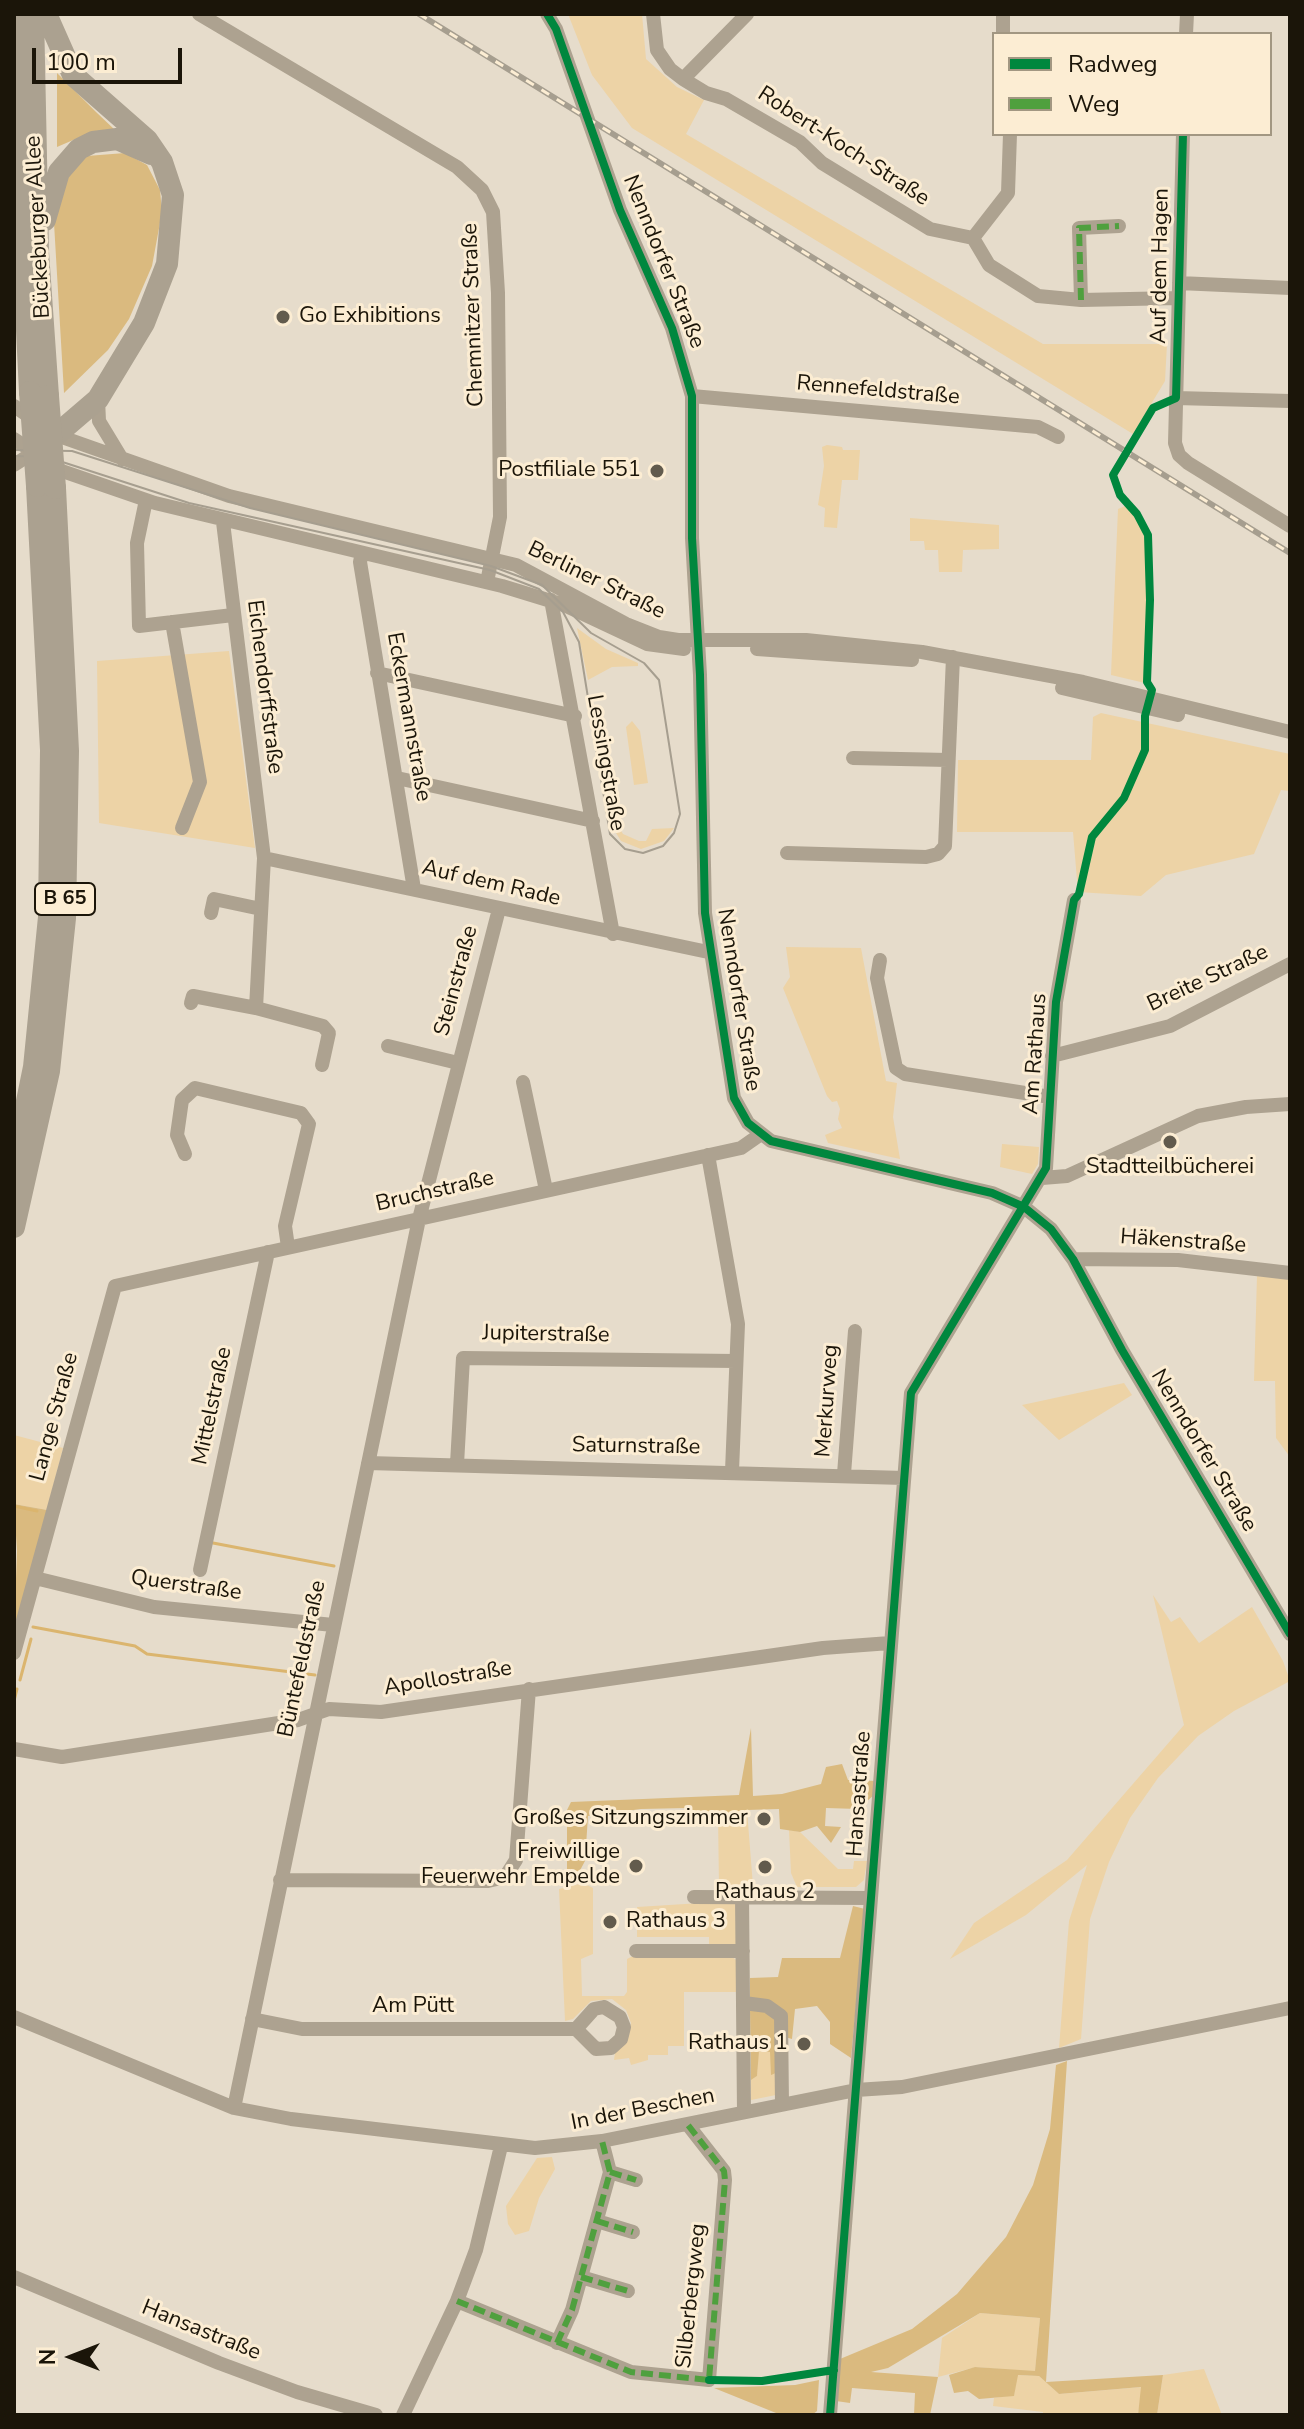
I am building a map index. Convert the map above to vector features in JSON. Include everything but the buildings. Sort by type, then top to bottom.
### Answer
[{"type":"highway","name":"Bückeburger Allee","points":[[17,14],[40,412],[50,481]]},
{"type":"highway","name":"Bückeburger Allee","points":[[30,248],[33,14]]},
{"type":"highway","points":[[40,412],[98,399],[144,323],[167,264],[173,195],[162,162],[147,140],[73,75],[52,35],[46,14]]},
{"type":"highway","points":[[30,248],[59,172],[79,149],[93,142],[117,139],[134,144],[162,162]]},
{"type":"highway","points":[[14,194],[30,248]]},
{"type":"highway","points":[[40,412],[120,363]]},
{"type":"highway","name":"B 65","points":[[14,1165],[34,1067],[49,917],[50,481]]},
{"type":"highway","name":"B 65","points":[[14,1227],[49,1071],[65,918],[68,751],[50,481]]},
{"type":"street","name":"Chemnitzer Straße","points":[[199,14],[457,167],[482,190],[495,215],[500,517],[487,582]]},
{"type":"street","name":"Nenndorfer Straße","points":[[547,14],[556,29],[620,210],[672,328],[692,396],[692,538],[699,645],[708,952],[734,1098],[748,1123],[783,1146],[992,1193],[1024,1207],[1051,1229],[1073,1259],[1122,1350],[1290,1634]]},
{"type":"street","name":"Robert-Koch-Straße","points":[[653,14],[657,50],[670,69],[683,79],[706,93],[726,99],[800,142],[822,163],[930,229],[973,238]]},
{"type":"street","points":[[683,79],[747,14]]},
{"type":"street","points":[[1010,136],[1008,193],[999,210],[973,238],[989,265],[1038,296],[1081,300],[1178,290],[1290,288]]},
{"type":"street","name":"Auf dem Hagen","points":[[1183,136],[1175,443],[1179,455],[1290,526]]},
{"type":"street","points":[[1081,300],[1079,228],[1119,226]]},
{"type":"street","name":"Rennefeldstraße","points":[[692,396],[1038,427],[1058,437]]},
{"type":"street","points":[[1176,398],[1290,401]]},
{"type":"street","points":[[98,399],[103,429],[123,459]]},
{"type":"street","name":"Berliner Straße","points":[[40,412],[123,459],[196,485],[493,558],[535,574],[648,633],[699,645]]},
{"type":"street","points":[[14,438],[40,412]]},
{"type":"street","points":[[14,465],[33,452],[40,412]]},
{"type":"street","points":[[40,412],[50,481]]},
{"type":"street","name":"Berliner Straße","points":[[14,438],[33,452],[50,481],[146,500],[218,520],[487,582],[551,600],[647,644],[671,649],[699,645],[862,643],[1290,741]]},
{"type":"street","points":[[146,500],[137,543],[139,626],[233,615]]},
{"type":"street","name":"Eichendorffstraße","points":[[218,520],[264,858],[256,1008]]},
{"type":"street","name":"Eckermannstraße","points":[[362,553],[360,562],[377,673],[414,889]]},
{"type":"street","name":"Lessingstraße","points":[[551,600],[575,716],[613,934]]},
{"type":"street","points":[[172,622],[200,782],[182,828]]},
{"type":"street","name":"Berliner Straße","points":[[952,662],[1083,682],[1290,732]]},
{"type":"street","points":[[787,853],[884,857],[938,854],[945,846],[948,833],[952,662]]},
{"type":"street","points":[[377,673],[575,716]]},
{"type":"street","points":[[853,758],[948,760]]},
{"type":"street","points":[[397,778],[593,821]]},
{"type":"street","name":"Auf dem Rade","points":[[264,858],[708,952]]},
{"type":"street","points":[[211,913],[214,899],[261,909]]},
{"type":"street","name":"Am Rathaus","points":[[1024,1207],[1046,1168],[1056,1002],[1074,900]]},
{"type":"street","name":"Steinstraße","points":[[419,1219],[499,909]]},
{"type":"street","points":[[880,960],[877,978],[896,1068],[905,1074],[1050,1097]]},
{"type":"street","name":"Breite Straße","points":[[1052,1056],[1170,1026],[1290,964]]},
{"type":"street","points":[[191,1003],[193,996],[256,1008],[323,1026],[329,1033],[322,1065]]},
{"type":"street","name":"Steinstraße","points":[[388,1046],[458,1063]]},
{"type":"street","points":[[523,1082],[546,1190]]},
{"type":"street","points":[[185,1154],[177,1135],[180,1111],[182,1100],[195,1088],[301,1113],[309,1124],[285,1226],[288,1247]]},
{"type":"street","points":[[1042,1178],[1067,1176],[1198,1116],[1246,1107],[1290,1104]]},
{"type":"street","name":"Bruchstraße","points":[[115,1286],[741,1148],[761,1134]]},
{"type":"street","points":[[708,1155],[738,1324],[732,1471]]},
{"type":"street","name":"Hansastraße","points":[[830,2415],[911,1393],[1024,1207]]},
{"type":"street","name":"Büntefeldstraße","points":[[234,2108],[419,1219]]},
{"type":"street","name":"Mittelstraße","points":[[200,1570],[268,1252]]},
{"type":"street","name":"Häkenstraße","points":[[1073,1259],[1178,1260],[1290,1273]]},
{"type":"street","name":"Lange Straße","points":[[14,1653],[115,1286]]},
{"type":"street","name":"Merkurweg","points":[[844,1474],[855,1331]]},
{"type":"street","name":"Jupiterstraße","points":[[457,1464],[463,1358],[736,1361]]},
{"type":"street","name":"Saturnstraße","points":[[368,1463],[904,1478]]},
{"type":"street","name":"Querstraße","points":[[35,1578],[154,1607],[333,1625]]},
{"type":"street","name":"Apollostraße","points":[[14,1749],[62,1757],[314,1715],[329,1709],[381,1712],[823,1648],[890,1643]]},
{"type":"street","points":[[280,1880],[488,1881],[505,1877],[516,1860],[529,1689]]},
{"type":"street","points":[[742,1896],[744,2112]]},
{"type":"street","points":[[694,1897],[870,1898]]},
{"type":"street","points":[[636,1951],[743,1951]]},
{"type":"street","points":[[744,2003],[767,2006],[781,2016],[782,2104]]},
{"type":"street","name":"In der Beschen","points":[[14,2017],[234,2108],[501,2146],[569,2147],[856,2090],[902,2087],[1039,2061],[1290,2008]]},
{"type":"street","name":"Am Pütt","points":[[252,2019],[302,2029],[576,2029]]},
{"type":"street","name":"Silberbergweg","points":[[457,2301],[631,2372],[709,2380],[725,2180],[724,2171],[688,2125]]},
{"type":"street","points":[[557,2343],[581,2277],[610,2172],[602,2141]]},
{"type":"street","points":[[403,2415],[457,2301],[488,2208],[501,2146]]},
{"type":"street","points":[[610,2172],[636,2180]]},
{"type":"street","points":[[597,2221],[633,2232]]},
{"type":"street","name":"Hansastraße","points":[[14,2277],[232,2368],[297,2392],[376,2415]]},
{"type":"street","points":[[581,2277],[628,2291]]},
{"type":"shaded area","points":[[568,14],[642,14],[646,59],[677,87],[704,100],[686,134],[1043,344],[1167,344],[1165,381],[1133,434],[632,128],[592,75]]},
{"type":"shaded area","points":[[57,73],[115,130],[87,134],[57,147]]},
{"type":"shaded area","points":[[125,153],[147,165],[160,190],[162,212],[152,266],[129,319],[108,350],[64,393],[54,223],[64,175],[87,156]]},
{"type":"shaded area","points":[[822,447],[842,447],[843,450],[860,450],[858,480],[842,480],[837,528],[824,527],[825,508],[818,505],[824,466]]},
{"type":"shaded area","points":[[1125,506],[1133,512],[1144,532],[1147,557],[1145,683],[1111,675],[1118,509]]},
{"type":"shaded area","points":[[910,518],[999,525],[999,549],[963,550],[962,572],[939,572],[938,550],[925,550],[924,541],[910,541]]},
{"type":"shaded area","points":[[577,628],[606,649],[638,663],[638,666],[612,667],[588,680]]},
{"type":"shaded area","points":[[229,651],[255,848],[99,823],[97,661]]},
{"type":"shaded area","points":[[1101,713],[1290,754],[1290,791],[1281,790],[1254,854],[1166,875],[1141,896],[1078,892],[1073,832],[957,832],[958,760],[1091,760],[1093,717]]},
{"type":"shaded area","points":[[632,721],[640,731],[648,783],[634,785],[626,727]]},
{"type":"shaded area","points":[[608,820],[615,820],[623,834],[639,841],[646,841],[652,829],[674,828],[664,841],[641,849],[621,841]]},
{"type":"shaded area","points":[[786,947],[861,948],[886,1081],[897,1083],[893,1117],[900,1159],[828,1143],[825,1135],[842,1128],[838,1119],[840,1109],[837,1101],[832,1102],[827,1096],[783,988],[790,977]]},
{"type":"shaded area","points":[[1002,1144],[1039,1147],[1038,1164],[1032,1174],[1000,1167]]},
{"type":"shaded area","points":[[1257,1276],[1290,1278],[1290,1457],[1276,1438],[1275,1381],[1254,1381]]},
{"type":"shaded area","points":[[1124,1383],[1132,1395],[1059,1440],[1022,1405]]},
{"type":"shaded area","points":[[14,1435],[63,1448],[47,1510],[14,1504]]},
{"type":"shaded area","points":[[14,1504],[47,1510],[14,1634],[17,1551]]},
{"type":"shaded area","points":[[1153,1595],[1171,1622],[1180,1617],[1199,1643],[1252,1607],[1283,1661],[1290,1681],[1234,1711],[1198,1736],[1158,1778],[1130,1818],[1109,1862],[1090,1919],[1081,2039],[1059,2048],[1069,1921],[1087,1865],[1026,1915],[950,1959],[974,1923],[1067,1860],[1184,1725]]},
{"type":"shaded area","points":[[751,1728],[753,1796],[782,1794],[821,1784],[826,1767],[842,1764],[848,1780],[877,1781],[874,1795],[858,1809],[826,1808],[825,1826],[841,1827],[831,1843],[817,1826],[800,1832],[780,1829],[779,1809],[747,1810],[738,1821],[726,1822],[718,1815],[689,1816],[687,1808],[641,1809],[588,1816],[585,1861],[577,1876],[567,1880],[567,1810],[571,1802],[739,1795]]},
{"type":"shaded area","points":[[747,1810],[753,1886],[719,1887],[718,1815],[726,1822]]},
{"type":"shaded area","points":[[789,1830],[800,1832],[838,1869],[853,1869],[854,1861],[867,1861],[864,1880],[856,1887],[797,1887],[791,1873]]},
{"type":"shaded area","points":[[583,1883],[593,1888],[593,1954],[581,1959],[582,1996],[624,1996],[627,1992],[627,1959],[635,1955],[732,1957],[738,1961],[738,1992],[684,1992],[684,2046],[668,2046],[668,2055],[648,2055],[648,2060],[631,2065],[629,2058],[614,2060],[615,2053],[627,2041],[631,2023],[626,2010],[612,1999],[591,2001],[573,2019],[565,2021],[559,1889]]},
{"type":"shaded area","points":[[733,1901],[737,1906],[737,1944],[709,1946],[709,1937],[637,1937],[637,1907]]},
{"type":"shaded area","points":[[853,1906],[865,1909],[851,2058],[830,2044],[830,2022],[817,2006],[795,2009],[792,2039],[785,2037],[784,2013],[750,1997],[750,1978],[778,1977],[782,1958],[840,1958]]},
{"type":"shaded area","points":[[760,2008],[776,2019],[776,2073],[771,2075],[770,2052],[759,2051],[757,2076],[751,2080],[750,2010]]},
{"type":"shaded area","points":[[758,2051],[771,2052],[771,2074],[776,2073],[776,2095],[751,2100],[751,2080],[757,2076]]},
{"type":"shaded area","points":[[1067,2061],[1046,2382],[1163,2375],[1157,2415],[1138,2415],[1141,2387],[1059,2394],[1039,2376],[1018,2375],[1014,2396],[979,2399],[968,2391],[954,2393],[949,2375],[975,2367],[1035,2371],[1040,2318],[980,2313],[888,2368],[871,2372],[938,2377],[930,2415],[914,2415],[915,2393],[852,2388],[850,2403],[836,2401],[840,2359],[912,2329],[957,2294],[1006,2237],[1033,2185],[1050,2129],[1056,2065]]},
{"type":"shaded area","points":[[552,2157],[555,2169],[539,2198],[529,2231],[515,2235],[508,2224],[506,2206],[537,2158]]},
{"type":"shaded area","points":[[980,2313],[1040,2318],[1035,2372],[976,2367],[938,2377],[942,2338]]},
{"type":"shaded area","points":[[1204,2369],[1222,2415],[1157,2415],[1163,2375]]},
{"type":"shaded area","points":[[1017,2375],[1039,2376],[1059,2394],[1142,2387],[1138,2415],[1043,2415],[1043,2412],[993,2406],[994,2398],[1014,2395]]},
{"type":"shaded area","points":[[819,2380],[817,2411],[812,2415],[781,2415],[714,2388],[795,2385]]},
{"type":"waterway","points":[[14,1506],[37,1511]]},
{"type":"waterway","points":[[213,1543],[334,1566]]},
{"type":"waterway","points":[[33,1627],[135,1646],[147,1654],[315,1675]]},
{"type":"waterway","points":[[20,1680],[31,1639]]},
{"type":"waterway","points":[[14,1701],[17,1689]]},
{"type":"tram line","points":[[14,450],[72,451],[250,508],[491,566],[542,585],[591,633],[644,663],[659,680],[680,814],[674,833],[663,846],[643,853],[625,849],[610,834],[579,642],[563,612],[539,589],[490,570],[189,503],[47,457],[14,456]]},
{"type":"railway","points":[[419,14],[1290,553]]},
{"type":"marked path","points":[[1081,300],[1079,228],[1119,226]]},
{"type":"marked path","points":[[457,2301],[631,2372],[709,2380],[725,2180],[724,2171],[688,2125]]},
{"type":"marked path","points":[[557,2343],[572,2310],[610,2172],[602,2141]]},
{"type":"marked path","points":[[610,2172],[636,2180]]},
{"type":"marked path","points":[[597,2221],[633,2232]]},
{"type":"marked path","points":[[581,2277],[628,2291]]},
{"type":"cycle path","points":[[547,14],[556,29],[620,210],[672,328],[692,396],[692,538],[700,675],[705,913],[734,1098],[748,1123],[771,1141],[992,1193],[1024,1207],[1051,1229],[1073,1259],[1122,1350],[1290,1634]]},
{"type":"cycle path","points":[[830,2415],[911,1393],[1046,1168],[1056,1002],[1074,900],[1079,894],[1092,837],[1124,798],[1145,750],[1145,716],[1152,690],[1147,682],[1150,600],[1148,535],[1137,514],[1120,495],[1113,475],[1153,408],[1176,398],[1183,136]]},
{"type":"cycle path","points":[[709,2380],[762,2381],[834,2370]]},
{"type":"place","name":"Go Exhibitions","points":[[283,317]]},
{"type":"place","name":"Postfiliale 551","points":[[657,471]]},
{"type":"place","name":"Stadtteilbücherei","points":[[1170,1142]]},
{"type":"place","name":"Großes Sitzungszimmer","points":[[764,1819]]},
{"type":"place","name":"Freiwillige Feuerwehr Empelde","points":[[636,1866]]},
{"type":"place","name":"Rathaus 2","points":[[765,1867]]},
{"type":"place","name":"Rathaus 3","points":[[610,1922]]},
{"type":"place","name":"Rathaus 1","points":[[804,2044]]}]
